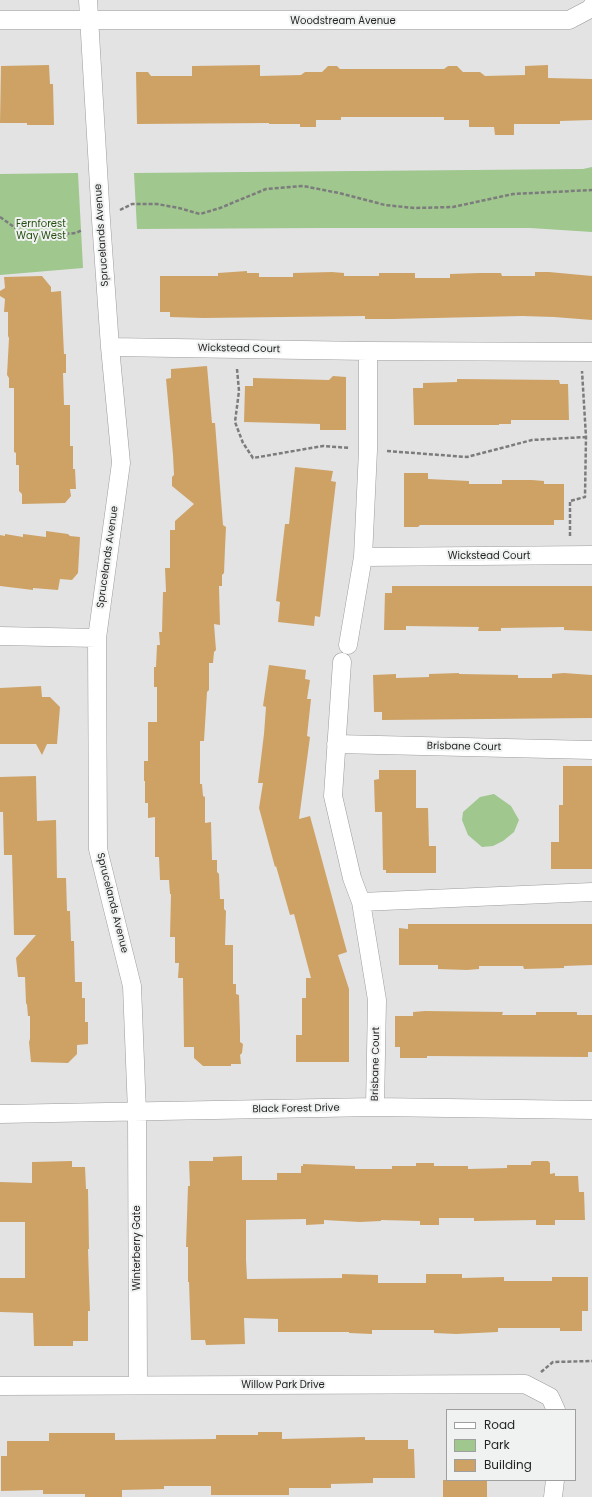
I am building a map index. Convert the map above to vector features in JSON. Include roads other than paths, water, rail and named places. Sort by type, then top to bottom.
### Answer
[{"type":"street","name":"Sprucelands Avenue","points":[[88,0],[110,347],[121,462],[97,638],[98,849],[132,986],[137,1112]]},
{"type":"street","name":"Woodstream Avenue","points":[[0,20],[568,20],[590,9],[592,6]]},
{"type":"street","name":"Wickstead Court","points":[[110,347],[368,351],[586,352]]},
{"type":"street","points":[[348,645],[363,557],[368,450],[368,351]]},
{"type":"street","name":"Wickstead Court","points":[[363,557],[592,555]]},
{"type":"street","points":[[0,636],[97,638]]},
{"type":"street","name":"Brisbane Court","points":[[342,662],[333,796],[352,878],[361,902],[377,1000],[375,1107]]},
{"type":"street","name":"Brisbane Court","points":[[336,744],[592,750]]},
{"type":"street","points":[[361,902],[592,892]]},
{"type":"street","name":"Black Forest Drive","points":[[0,1114],[375,1107],[592,1110]]},
{"type":"street","name":"Winterberry Gate","points":[[137,1112],[138,1385]]},
{"type":"street","name":"Willow Park Drive","points":[[0,1386],[525,1384],[550,1397],[556,1409]]},
{"type":"street","points":[[553,1497],[555,1481]]},
{"type":"park label","name":"Fernforest Way West","points":[[41,230]]}]
